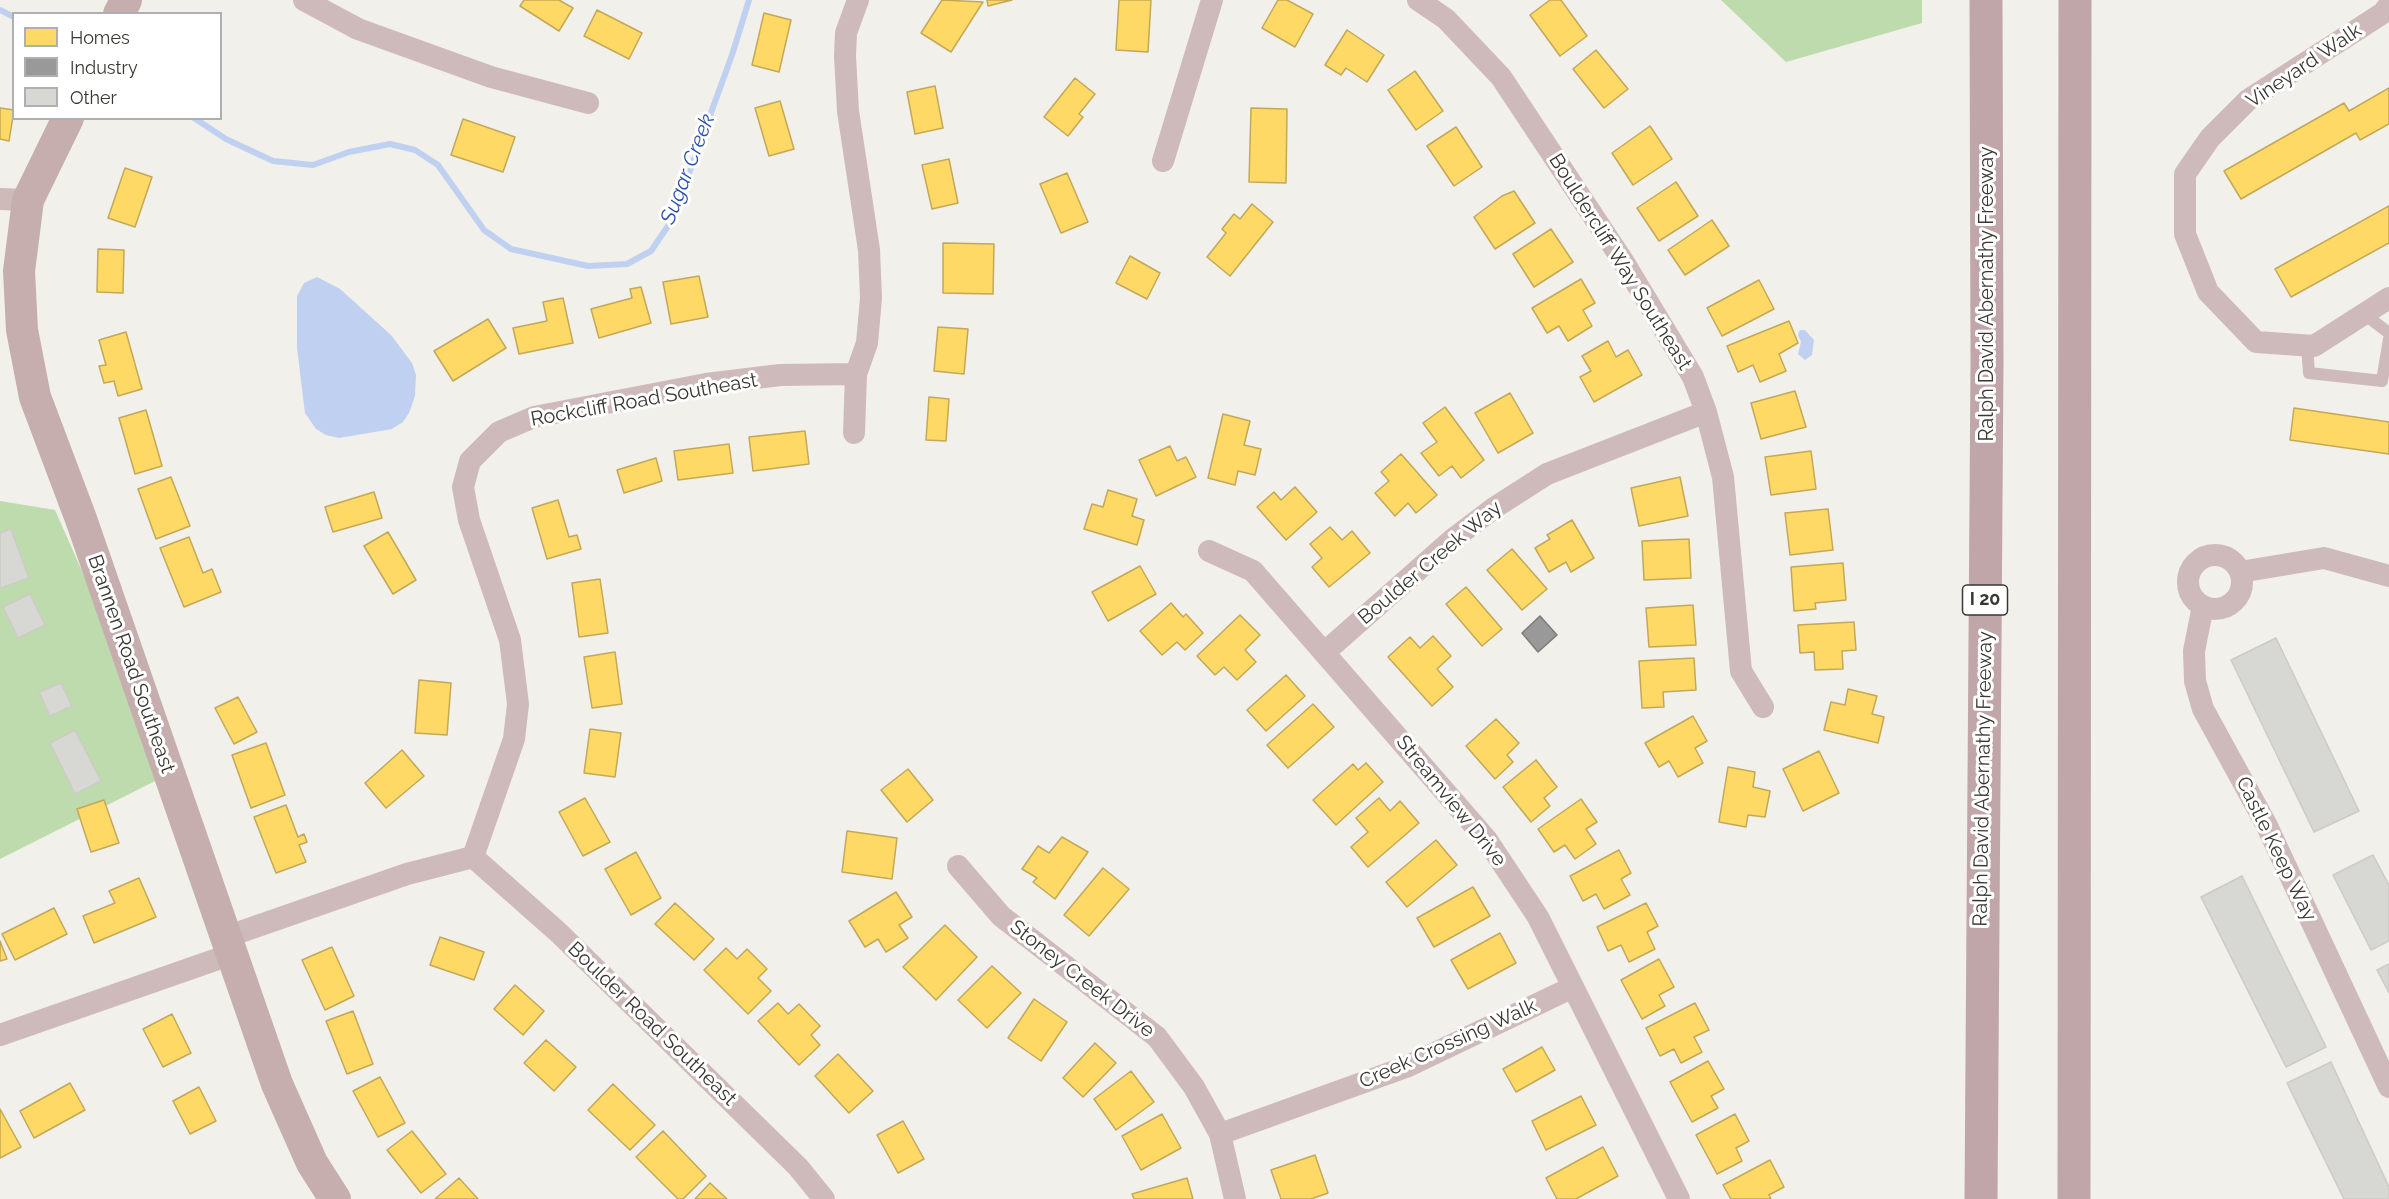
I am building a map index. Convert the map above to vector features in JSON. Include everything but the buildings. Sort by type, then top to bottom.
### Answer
[{"type":"highway","name":"Ralph David Abernathy Freeway","points":[[1980,1199],[1988,362],[1986,0]]},
{"type":"highway","points":[[2074,1199],[2075,0]]},
{"type":"street","points":[[304,0],[357,29],[491,77],[588,103]]},
{"type":"street","points":[[854,433],[856,374],[867,343],[871,298],[869,250],[848,111],[845,56],[846,33],[858,0]]},
{"type":"street","points":[[1163,161],[1212,0]]},
{"type":"street","name":"Bouldercliff Way Southeast","points":[[1418,0],[1455,27],[1501,76],[1670,335],[1693,377],[1706,412],[1723,477],[1741,671],[1763,706]]},
{"type":"street","name":"Vineyard Walk","points":[[2389,4],[2383,13],[2248,100],[2210,138],[2185,174],[2185,234],[2208,292],[2256,342],[2314,346],[2389,298]]},
{"type":"street","name":"Brannen Road Southeast","points":[[67,120],[14,200],[22,330],[35,397],[81,519],[276,1084],[312,1163],[335,1199]]},
{"type":"street","name":"Rockcliff Road Southeast","points":[[473,857],[514,740],[518,704],[510,640],[469,520],[463,487],[470,461],[499,432],[534,417],[706,384],[780,375],[856,374]]},
{"type":"street","name":"Boulder Creek Way","points":[[1325,652],[1453,539],[1494,508],[1547,474],[1706,412]]},
{"type":"street","name":"Streamview Drive","points":[[1209,551],[1253,571],[1487,840],[1538,916],[1679,1199]]},
{"type":"street","points":[[2219,555],[2229,558],[2240,572],[2242,582],[2235,601],[2218,609],[2203,606],[2190,591],[2188,579],[2194,565],[2202,558],[2219,555]]},
{"type":"street","points":[[2240,572],[2324,558],[2389,576]]},
{"type":"street","name":"Castle Keep Way","points":[[2203,606],[2194,651],[2195,681],[2203,708],[2266,824],[2389,1087]]},
{"type":"street","points":[[0,1035],[407,874],[473,857]]},
{"type":"street","name":"Boulder Road Southeast","points":[[473,857],[513,889],[576,950],[798,1167],[825,1199]]},
{"type":"street","name":"Stoney Creek Drive","points":[[958,866],[1001,916],[1157,1037],[1194,1087],[1220,1134],[1235,1199]]},
{"type":"street","name":"Creek Crossing Walk","points":[[1220,1134],[1406,1067],[1573,987]]},
{"type":"lane","points":[[2364,314],[2389,333]]},
{"type":"lane","points":[[2307,346],[2309,373],[2382,381],[2389,339]]},
{"type":"green space","points":[[1721,0],[1922,0],[1922,23],[1786,62]]},
{"type":"green space","points":[[0,501],[55,510],[171,773],[0,859]]},
{"type":"water","points":[[317,277],[340,289],[391,335],[412,363],[416,375],[415,396],[403,422],[392,429],[339,438],[326,435],[316,429],[305,413],[297,348],[297,296],[304,283]]},
{"type":"water","points":[[1800,330],[1805,330],[1814,340],[1812,355],[1805,360],[1798,354],[1801,342],[1798,335]]},
{"type":"waterway","name":"Sugar Creek","points":[[197,120],[226,139],[273,161],[313,165],[349,152],[390,144],[415,150],[438,165],[484,230],[511,249],[588,266],[627,264],[651,251],[672,220],[732,55],[749,0]]},
{"type":"waterway","name":"Sugar Creek","points":[[0,10],[12,16]]}]
